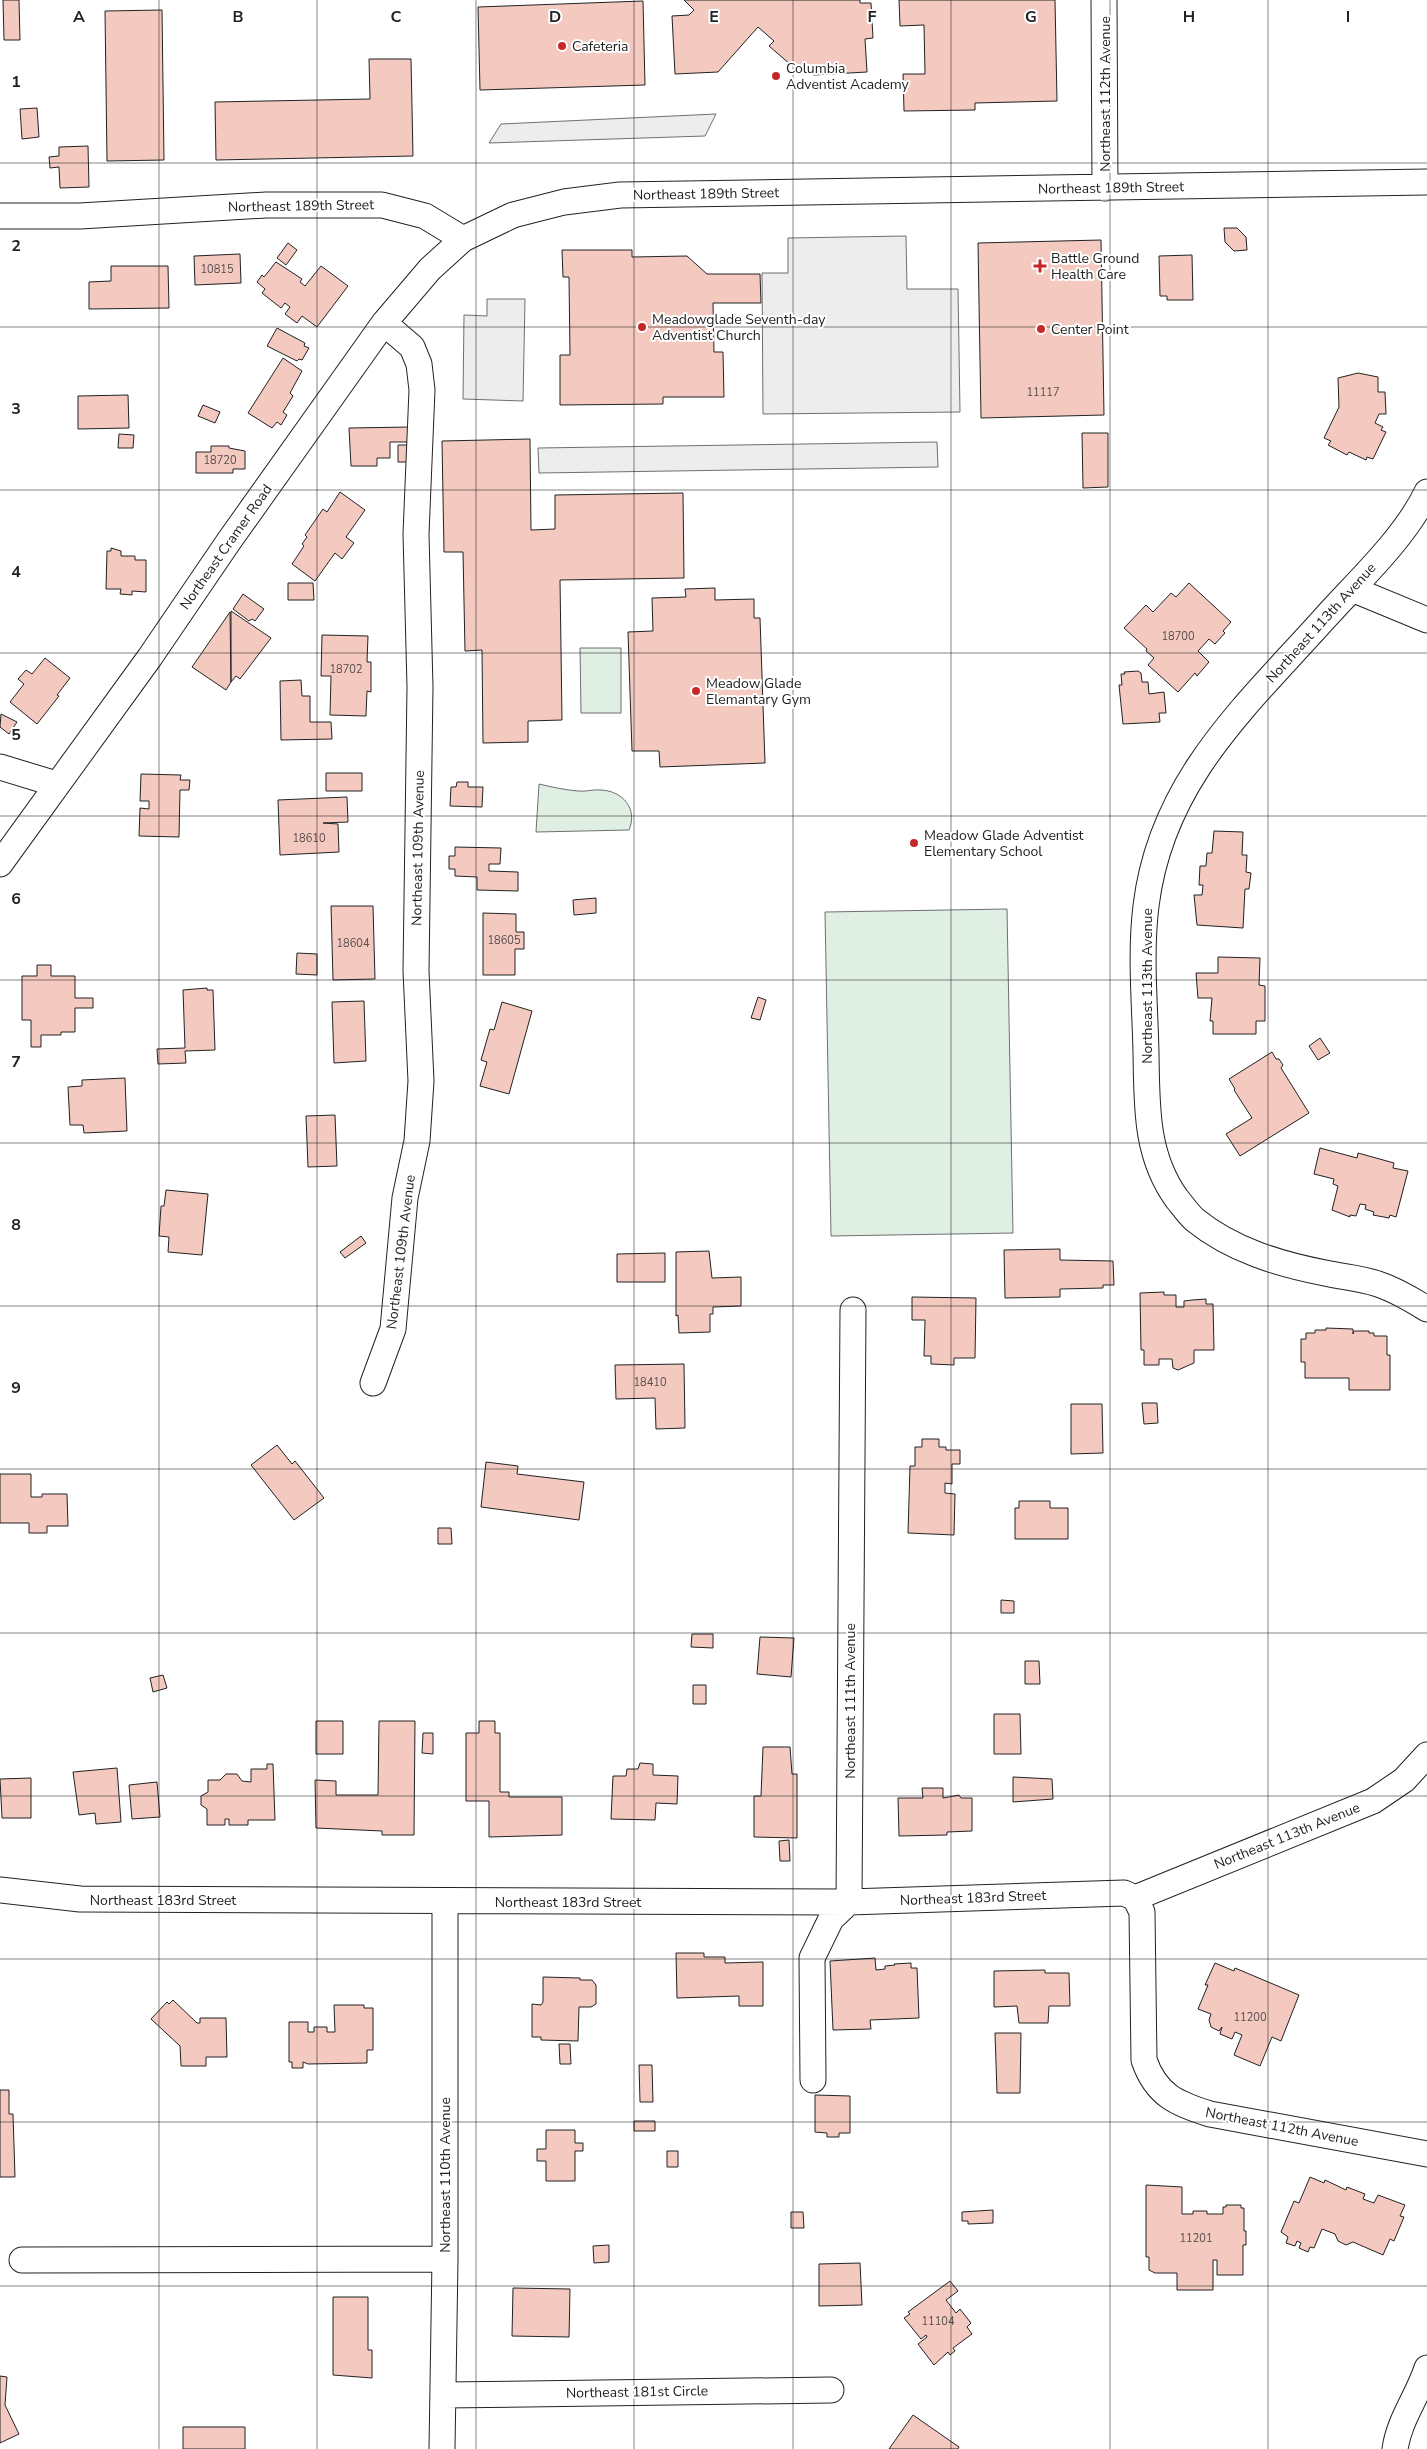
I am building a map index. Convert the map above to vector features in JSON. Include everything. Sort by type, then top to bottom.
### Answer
[{"type":"street","name":"Northeast 112th Avenue","points":[[1104,0],[1105,188]]},
{"type":"street","name":"Northeast 189th Street","points":[[0,216],[80,216],[266,205],[382,206],[425,216],[463,240],[513,215],[591,197],[1427,182]]},
{"type":"street","name":"Northeast Cramer Road","points":[[0,864],[56,784],[150,657],[234,534],[384,323],[430,269],[463,240]]},
{"type":"street","name":"Northeast 109th Avenue","points":[[374,1383],[392,1329],[405,1198],[417,1141],[421,1081],[416,971],[420,687],[416,534],[422,390],[420,364],[412,347],[384,323]]},
{"type":"street","name":"Northeast 113th Avenue","points":[[1427,492],[1397,537],[1214,742],[1192,774],[1162,836],[1149,885],[1144,928],[1148,1125],[1155,1158],[1161,1174],[1192,1218],[1222,1239],[1261,1257],[1376,1284],[1408,1297],[1427,1309]]},
{"type":"street","points":[[1352,589],[1427,620]]},
{"type":"street","points":[[0,767],[56,784]]},
{"type":"street","name":"Northeast 111th Avenue","points":[[849,1902],[854,1310]]},
{"type":"street","name":"Northeast 113th Avenue","points":[[1135,1898],[1373,1801],[1404,1780],[1427,1755]]},
{"type":"street","name":"Northeast 183rd Street","points":[[0,1890],[80,1899],[445,1902],[849,1902],[1124,1893],[1135,1898]]},
{"type":"street","name":"Northeast 112th Avenue","points":[[1135,1898],[1142,1912],[1144,2060],[1149,2074],[1163,2092],[1190,2108],[1210,2114],[1427,2154]]},
{"type":"street","name":"Northeast 110th Avenue","points":[[442,2449],[445,2259],[445,1902]]},
{"type":"street","points":[[813,2080],[812,1958],[831,1919],[849,1902]]},
{"type":"street","points":[[22,2260],[445,2259]]},
{"type":"street","points":[[1395,2449],[1401,2425],[1419,2391],[1427,2368]]},
{"type":"street","name":"Northeast 181st Circle","points":[[443,2395],[831,2390]]},
{"type":"green space","points":[[580,648],[621,648],[621,713],[581,713]]},
{"type":"green space","points":[[539,784],[573,791],[598,790],[616,794],[627,802],[630,808],[632,815],[629,830],[536,832]]},
{"type":"green space","points":[[1007,909],[1013,1233],[831,1236],[825,912]]},
{"type":"shaded area","points":[[716,114],[705,136],[489,143],[501,124]]},
{"type":"shaded area","points":[[906,236],[907,289],[958,289],[960,412],[763,414],[762,273],[788,273],[788,238]]},
{"type":"shaded area","points":[[487,299],[525,299],[523,401],[463,399],[464,315],[487,316]]},
{"type":"shaded area","points":[[937,442],[938,467],[539,473],[538,448]]},
{"type":"building","points":[[3,0],[19,0],[20,40],[4,40]]},
{"type":"building","points":[[684,0],[860,0],[860,3],[871,3],[873,38],[865,39],[867,72],[814,75],[791,65],[769,46],[774,41],[758,27],[718,72],[675,74],[672,16],[689,15],[694,10]]},
{"type":"building","points":[[899,0],[1055,0],[1057,101],[975,103],[975,110],[904,111],[903,74],[925,74],[924,25],[900,26]]},
{"type":"building","name":"Cafeteria","points":[[643,1],[645,85],[480,90],[478,7]]},
{"type":"building","points":[[162,10],[164,160],[107,161],[105,11]]},
{"type":"building","points":[[369,59],[411,59],[413,156],[216,160],[215,102],[370,99]]},
{"type":"building","points":[[37,108],[39,137],[22,139],[20,109]]},
{"type":"building","points":[[88,146],[89,187],[60,188],[59,167],[50,168],[49,157],[59,156],[59,147]]},
{"type":"building","points":[[1224,228],[1237,228],[1246,237],[1247,250],[1234,251],[1225,242]]},
{"type":"building","name":"Center Point","points":[[1101,240],[1104,415],[981,418],[978,243]]},
{"type":"building","points":[[288,243],[297,250],[286,265],[277,258]]},
{"type":"building","name":"Meadowglade Seventh-day Adventist Church","points":[[562,250],[632,250],[632,257],[687,256],[707,274],[760,274],[761,303],[713,303],[714,352],[723,352],[724,397],[663,397],[663,404],[560,405],[560,355],[570,355],[569,277],[563,277]]},
{"type":"building","points":[[240,254],[241,283],[195,285],[194,256]]},
{"type":"building","points":[[1192,255],[1193,300],[1167,300],[1167,296],[1160,296],[1159,256]]},
{"type":"building","points":[[276,262],[302,279],[300,282],[305,286],[321,266],[348,286],[317,327],[302,316],[297,323],[285,314],[290,307],[285,303],[281,308],[262,293],[265,289],[257,282],[262,275],[264,277]]},
{"type":"building","points":[[111,266],[168,266],[169,308],[89,309],[89,282],[111,281]]},
{"type":"building","points":[[277,328],[305,343],[304,346],[309,348],[302,360],[299,359],[297,361],[267,346]]},
{"type":"building","points":[[283,358],[302,371],[290,393],[293,396],[283,412],[287,415],[281,425],[277,422],[272,428],[248,413]]},
{"type":"building","points":[[1358,373],[1378,377],[1378,392],[1385,392],[1386,414],[1379,414],[1375,423],[1383,427],[1381,430],[1386,432],[1373,459],[1367,457],[1366,460],[1349,452],[1347,455],[1328,445],[1331,441],[1324,438],[1339,407],[1338,378]]},
{"type":"building","points":[[128,395],[129,428],[78,429],[78,396]]},
{"type":"building","points":[[203,405],[220,412],[215,423],[198,416]]},
{"type":"building","points":[[410,427],[410,442],[390,442],[390,458],[377,458],[377,466],[351,466],[349,428]]},
{"type":"building","points":[[1082,433],[1108,433],[1108,487],[1083,488]]},
{"type":"building","points":[[119,434],[134,435],[133,448],[118,448]]},
{"type":"building","points":[[530,439],[531,530],[555,529],[555,495],[683,493],[684,578],[560,580],[562,720],[528,721],[528,742],[483,743],[482,650],[465,651],[463,552],[444,552],[442,441]]},
{"type":"building","points":[[398,445],[409,445],[409,462],[398,462]]},
{"type":"building","points":[[211,446],[229,446],[229,448],[245,451],[245,469],[233,469],[233,473],[196,473],[196,452],[211,452]]},
{"type":"building","points":[[340,492],[365,510],[346,537],[354,543],[342,559],[335,553],[315,581],[292,564],[304,546],[302,544],[307,537],[305,535],[323,509],[327,512]]},
{"type":"building","points":[[111,548],[121,551],[121,556],[135,556],[135,560],[146,560],[146,592],[132,591],[132,595],[120,594],[121,589],[106,589],[107,551],[111,551]]},
{"type":"building","points":[[288,583],[313,583],[314,600],[288,600]]},
{"type":"building","points":[[1189,583],[1231,622],[1223,631],[1225,633],[1215,644],[1209,639],[1198,651],[1209,662],[1197,676],[1195,673],[1178,692],[1148,665],[1154,658],[1124,628],[1146,605],[1153,612],[1171,593],[1176,597]]},
{"type":"building","name":"Meadow Glade Elemantary Gym","points":[[715,588],[715,600],[754,599],[754,618],[760,618],[765,763],[660,767],[659,751],[632,751],[628,632],[653,631],[652,598],[686,597],[685,589]]},
{"type":"building","points":[[243,594],[264,609],[255,621],[252,619],[249,621],[233,609]]},
{"type":"building","points":[[231,611],[271,638],[240,679],[236,676],[231,682]]},
{"type":"building","points":[[230,612],[231,682],[226,690],[192,667]]},
{"type":"building","points":[[322,635],[368,636],[367,662],[371,662],[371,692],[367,691],[366,716],[330,715],[331,676],[321,676]]},
{"type":"building","points":[[45,658],[70,678],[57,695],[59,696],[37,724],[10,702],[24,684],[18,679],[26,670],[32,674]]},
{"type":"building","points":[[1138,671],[1141,673],[1142,682],[1148,682],[1149,694],[1164,692],[1166,713],[1159,713],[1160,722],[1123,724],[1119,685],[1122,685],[1121,674]]},
{"type":"building","points":[[301,680],[302,696],[310,696],[310,722],[331,722],[332,739],[281,740],[280,681]]},
{"type":"building","points":[[1,714],[17,722],[9,734],[0,727]]},
{"type":"building","points":[[326,773],[362,773],[362,791],[326,791]]},
{"type":"building","points":[[141,774],[181,775],[180,780],[190,780],[189,790],[180,790],[179,837],[139,836],[140,808],[149,809],[149,801],[140,801]]},
{"type":"building","points":[[457,782],[468,782],[468,787],[483,787],[482,807],[450,806],[451,787],[456,787]]},
{"type":"building","points":[[347,797],[348,822],[323,823],[338,824],[339,852],[280,855],[278,800]]},
{"type":"building","points":[[1214,831],[1243,832],[1242,855],[1247,855],[1246,872],[1251,873],[1249,889],[1245,889],[1243,928],[1197,925],[1194,895],[1202,895],[1203,885],[1199,885],[1200,866],[1206,866],[1207,853],[1212,853]]},
{"type":"building","points":[[455,847],[501,848],[500,864],[489,864],[489,871],[518,872],[518,891],[477,890],[477,877],[455,876],[455,869],[449,869],[449,856],[455,856]]},
{"type":"building","points":[[596,898],[596,913],[574,915],[573,900]]},
{"type":"building","points":[[331,906],[373,906],[375,979],[333,980]]},
{"type":"building","points":[[483,913],[516,914],[516,932],[524,932],[524,949],[515,949],[515,975],[483,975]]},
{"type":"building","points":[[297,953],[317,954],[317,975],[296,974]]},
{"type":"building","points":[[1218,957],[1260,958],[1259,985],[1265,986],[1265,1021],[1256,1021],[1256,1034],[1213,1034],[1213,1021],[1210,1021],[1212,998],[1198,998],[1196,973],[1218,973]]},
{"type":"building","points":[[37,965],[51,965],[51,976],[75,976],[75,998],[93,998],[93,1008],[75,1008],[75,1032],[61,1032],[61,1035],[41,1035],[41,1047],[31,1047],[31,1020],[22,1020],[22,976],[37,976]]},
{"type":"building","points":[[207,988],[207,990],[213,990],[215,1050],[185,1051],[186,1063],[158,1064],[157,1049],[185,1048],[183,990]]},
{"type":"building","points":[[758,997],[766,1000],[760,1020],[751,1018]]},
{"type":"building","points":[[364,1001],[366,1061],[334,1063],[332,1002]]},
{"type":"building","points":[[502,1002],[532,1011],[509,1094],[480,1086],[487,1062],[481,1060],[490,1029],[494,1030]]},
{"type":"building","points":[[1320,1038],[1330,1053],[1318,1060],[1309,1046]]},
{"type":"building","points":[[1272,1052],[1283,1065],[1281,1068],[1309,1113],[1240,1156],[1226,1134],[1252,1118],[1229,1079]]},
{"type":"building","points":[[125,1078],[127,1131],[84,1133],[83,1125],[70,1125],[68,1087],[82,1086],[82,1080]]},
{"type":"building","points":[[335,1115],[337,1166],[308,1167],[306,1116]]},
{"type":"building","points":[[1320,1148],[1357,1158],[1358,1153],[1394,1163],[1393,1168],[1408,1171],[1396,1217],[1390,1215],[1389,1218],[1373,1215],[1374,1212],[1365,1209],[1366,1205],[1360,1204],[1356,1216],[1350,1215],[1350,1217],[1332,1210],[1338,1186],[1333,1184],[1334,1179],[1314,1174]]},
{"type":"building","points":[[166,1190],[208,1194],[202,1255],[168,1252],[169,1237],[159,1236],[161,1206],[164,1206]]},
{"type":"building","points":[[361,1236],[366,1243],[345,1258],[340,1252]]},
{"type":"building","points":[[1060,1249],[1060,1260],[1113,1261],[1114,1285],[1103,1285],[1103,1288],[1060,1289],[1060,1297],[1005,1298],[1004,1250]]},
{"type":"building","points":[[709,1251],[712,1278],[741,1277],[741,1306],[713,1307],[713,1314],[710,1314],[710,1332],[679,1333],[678,1315],[676,1316],[676,1252]]},
{"type":"building","points":[[665,1253],[665,1282],[617,1282],[617,1254]]},
{"type":"building","points":[[1164,1292],[1164,1295],[1176,1295],[1176,1307],[1184,1307],[1184,1301],[1192,1300],[1206,1299],[1206,1304],[1213,1304],[1214,1350],[1194,1350],[1194,1363],[1178,1370],[1173,1368],[1172,1359],[1159,1359],[1159,1365],[1144,1365],[1144,1350],[1141,1350],[1140,1293]]},
{"type":"building","points":[[912,1297],[976,1298],[975,1358],[954,1358],[954,1365],[931,1364],[931,1356],[924,1356],[925,1320],[912,1320]]},
{"type":"building","points":[[1326,1328],[1353,1329],[1353,1334],[1354,1331],[1369,1331],[1369,1333],[1374,1333],[1374,1336],[1387,1336],[1387,1355],[1390,1355],[1390,1390],[1349,1390],[1349,1378],[1305,1378],[1305,1362],[1301,1362],[1301,1339],[1306,1339],[1306,1333],[1315,1333],[1315,1330],[1326,1330]]},
{"type":"building","points":[[684,1364],[685,1428],[656,1429],[655,1398],[616,1399],[615,1365]]},
{"type":"building","points":[[1142,1403],[1157,1403],[1158,1423],[1144,1424]]},
{"type":"building","points":[[1071,1404],[1102,1404],[1103,1453],[1071,1454]]},
{"type":"building","points":[[922,1439],[939,1439],[939,1447],[946,1447],[946,1450],[960,1450],[960,1464],[952,1464],[952,1484],[945,1483],[945,1493],[955,1494],[954,1535],[908,1533],[910,1466],[915,1466],[915,1447],[922,1447]]},
{"type":"building","points":[[277,1445],[292,1464],[295,1461],[324,1498],[294,1520],[251,1465]]},
{"type":"building","points":[[486,1462],[518,1466],[517,1474],[584,1482],[579,1520],[481,1507]]},
{"type":"building","points":[[0,1474],[31,1474],[31,1497],[42,1497],[42,1494],[67,1494],[68,1526],[47,1526],[47,1533],[29,1533],[29,1523],[0,1523]]},
{"type":"building","points":[[1019,1501],[1050,1501],[1050,1508],[1068,1508],[1068,1539],[1015,1539],[1015,1508],[1019,1508]]},
{"type":"building","points":[[438,1528],[451,1528],[452,1544],[438,1544]]},
{"type":"building","points":[[1001,1600],[1014,1601],[1014,1613],[1001,1613]]},
{"type":"building","points":[[692,1634],[713,1634],[713,1648],[691,1647]]},
{"type":"building","points":[[760,1637],[794,1638],[791,1677],[757,1674]]},
{"type":"building","points":[[1025,1661],[1039,1661],[1040,1684],[1025,1684]]},
{"type":"building","points":[[163,1675],[167,1688],[153,1692],[150,1678]]},
{"type":"building","points":[[693,1685],[706,1685],[706,1704],[693,1704]]},
{"type":"building","points":[[994,1714],[1020,1714],[1021,1754],[994,1754]]},
{"type":"building","points":[[316,1721],[343,1721],[343,1754],[316,1754]]},
{"type":"building","points":[[379,1721],[415,1721],[414,1835],[382,1835],[382,1831],[316,1828],[315,1780],[336,1781],[336,1795],[378,1795]]},
{"type":"building","points":[[479,1721],[495,1721],[495,1733],[500,1733],[500,1792],[509,1792],[509,1797],[562,1797],[562,1835],[489,1837],[489,1801],[466,1801],[466,1733],[479,1733]]},
{"type":"building","points":[[423,1733],[433,1733],[433,1754],[422,1753]]},
{"type":"building","points":[[763,1747],[790,1747],[792,1774],[797,1774],[797,1838],[754,1837],[754,1796],[761,1796]]},
{"type":"building","points":[[640,1763],[653,1764],[653,1775],[678,1776],[677,1804],[656,1803],[655,1820],[611,1819],[613,1776],[626,1776],[627,1769],[638,1769]]},
{"type":"building","points":[[267,1764],[273,1764],[275,1820],[248,1820],[248,1825],[229,1825],[229,1819],[225,1819],[225,1825],[207,1825],[207,1809],[201,1805],[201,1796],[208,1792],[208,1780],[220,1780],[226,1774],[237,1774],[242,1781],[251,1782],[251,1769],[267,1769]]},
{"type":"building","points":[[117,1768],[121,1822],[96,1824],[95,1813],[79,1815],[73,1772]]},
{"type":"building","points":[[1013,1777],[1052,1779],[1053,1799],[1013,1802]]},
{"type":"building","points":[[31,1778],[31,1818],[2,1818],[0,1779]]},
{"type":"building","points":[[157,1782],[160,1817],[132,1819],[129,1785]]},
{"type":"building","points":[[922,1788],[943,1788],[943,1798],[959,1795],[961,1798],[972,1798],[972,1831],[947,1832],[947,1835],[899,1836],[898,1798],[923,1798]]},
{"type":"building","points":[[789,1840],[790,1861],[780,1861],[779,1841]]},
{"type":"building","points":[[676,1953],[704,1953],[704,1957],[725,1957],[725,1963],[763,1962],[763,2006],[739,2006],[739,1996],[677,1998]]},
{"type":"building","points":[[875,1958],[876,1970],[885,1969],[885,1966],[894,1964],[911,1963],[911,1968],[917,1968],[919,2018],[870,2020],[871,2029],[833,2030],[830,1961]]},
{"type":"building","points":[[1215,1963],[1234,1971],[1235,1968],[1299,1995],[1281,2041],[1272,2037],[1260,2066],[1234,2055],[1242,2035],[1235,2032],[1232,2039],[1220,2034],[1222,2027],[1219,2031],[1211,2027],[1209,2020],[1211,2014],[1198,2009],[1208,1985],[1205,1985]]},
{"type":"building","points":[[1045,1970],[1045,1973],[1069,1973],[1070,2006],[1049,2006],[1048,2023],[1019,2023],[1017,2006],[994,2007],[994,1971]]},
{"type":"building","points":[[543,1977],[580,1978],[580,1980],[592,1980],[596,1985],[596,2004],[591,2007],[579,2007],[578,2041],[541,2040],[541,2037],[532,2037],[532,2004],[541,2005],[543,2002]]},
{"type":"building","points":[[173,2000],[197,2023],[200,2023],[200,2018],[226,2018],[227,2057],[206,2057],[206,2066],[181,2066],[180,2046],[151,2019],[167,2002],[169,2004]]},
{"type":"building","points":[[334,2005],[364,2005],[364,2008],[373,2008],[373,2050],[367,2050],[367,2063],[308,2064],[303,2062],[303,2068],[292,2068],[292,2062],[289,2062],[289,2022],[308,2022],[308,2032],[314,2032],[314,2027],[327,2027],[327,2032],[335,2032]]},
{"type":"building","points":[[995,2033],[1021,2033],[1020,2093],[997,2093]]},
{"type":"building","points":[[559,2044],[570,2044],[571,2064],[560,2064]]},
{"type":"building","points":[[639,2065],[652,2065],[653,2102],[640,2102]]},
{"type":"building","points":[[0,2090],[9,2090],[9,2114],[13,2114],[15,2177],[0,2177]]},
{"type":"building","points":[[815,2095],[850,2096],[850,2133],[839,2133],[839,2137],[827,2137],[827,2133],[815,2132]]},
{"type":"building","points":[[634,2121],[655,2121],[655,2131],[634,2131]]},
{"type":"building","points":[[546,2130],[575,2130],[575,2143],[583,2143],[583,2151],[575,2151],[575,2181],[546,2181],[546,2161],[537,2161],[537,2149],[546,2149]]},
{"type":"building","points":[[667,2151],[678,2151],[678,2167],[667,2167]]},
{"type":"building","points":[[1310,2177],[1324,2183],[1325,2180],[1346,2190],[1347,2187],[1365,2194],[1363,2199],[1374,2203],[1378,2195],[1405,2205],[1400,2216],[1404,2217],[1394,2241],[1390,2239],[1383,2255],[1353,2242],[1346,2245],[1338,2241],[1335,2234],[1322,2229],[1314,2248],[1310,2247],[1308,2252],[1299,2248],[1301,2243],[1297,2241],[1295,2246],[1286,2243],[1288,2237],[1281,2232],[1294,2201],[1299,2203]]},
{"type":"building","points":[[1146,2185],[1182,2187],[1182,2214],[1193,2214],[1193,2211],[1207,2211],[1207,2214],[1223,2214],[1223,2207],[1226,2207],[1226,2205],[1241,2205],[1241,2208],[1244,2208],[1244,2231],[1246,2231],[1246,2245],[1243,2245],[1243,2275],[1217,2275],[1217,2260],[1213,2260],[1213,2290],[1177,2290],[1177,2273],[1155,2273],[1149,2270],[1149,2257],[1146,2257]]},
{"type":"building","points":[[993,2210],[993,2223],[968,2224],[968,2221],[962,2221],[962,2212]]},
{"type":"building","points":[[791,2212],[803,2212],[804,2228],[791,2228]]},
{"type":"building","points":[[609,2245],[609,2262],[594,2263],[593,2246]]},
{"type":"building","points":[[860,2263],[862,2305],[819,2306],[819,2264]]},
{"type":"building","points":[[950,2281],[958,2291],[946,2300],[956,2313],[960,2309],[971,2323],[967,2327],[972,2334],[953,2348],[955,2351],[950,2355],[948,2352],[934,2365],[918,2344],[927,2337],[926,2335],[921,2339],[904,2318],[910,2314],[908,2312]]},
{"type":"building","points":[[513,2288],[570,2289],[569,2337],[512,2336]]},
{"type":"building","points":[[333,2297],[368,2297],[368,2350],[372,2350],[372,2378],[333,2375]]},
{"type":"building","points":[[0,2376],[7,2377],[5,2405],[19,2434],[0,2443]]},
{"type":"building","points":[[913,2415],[959,2447],[958,2449],[889,2449]]},
{"type":"building","points":[[183,2427],[245,2427],[245,2449],[183,2449]]},
{"type":"place","name":"Cafeteria","points":[[562,46]]},
{"type":"place","name":"Columbia Adventist Academy","points":[[776,76]]},
{"type":"place","name":"Battle Ground Health Care","points":[[1040,266]]},
{"type":"place","name":"Meadowglade Seventh-day Adventist Church","points":[[642,327]]},
{"type":"place","name":"Center Point","points":[[1041,329]]},
{"type":"place","name":"Meadow Glade Elemantary Gym","points":[[696,691]]},
{"type":"place","name":"Meadow Glade Adventist Elementary School","points":[[914,843]]}]
